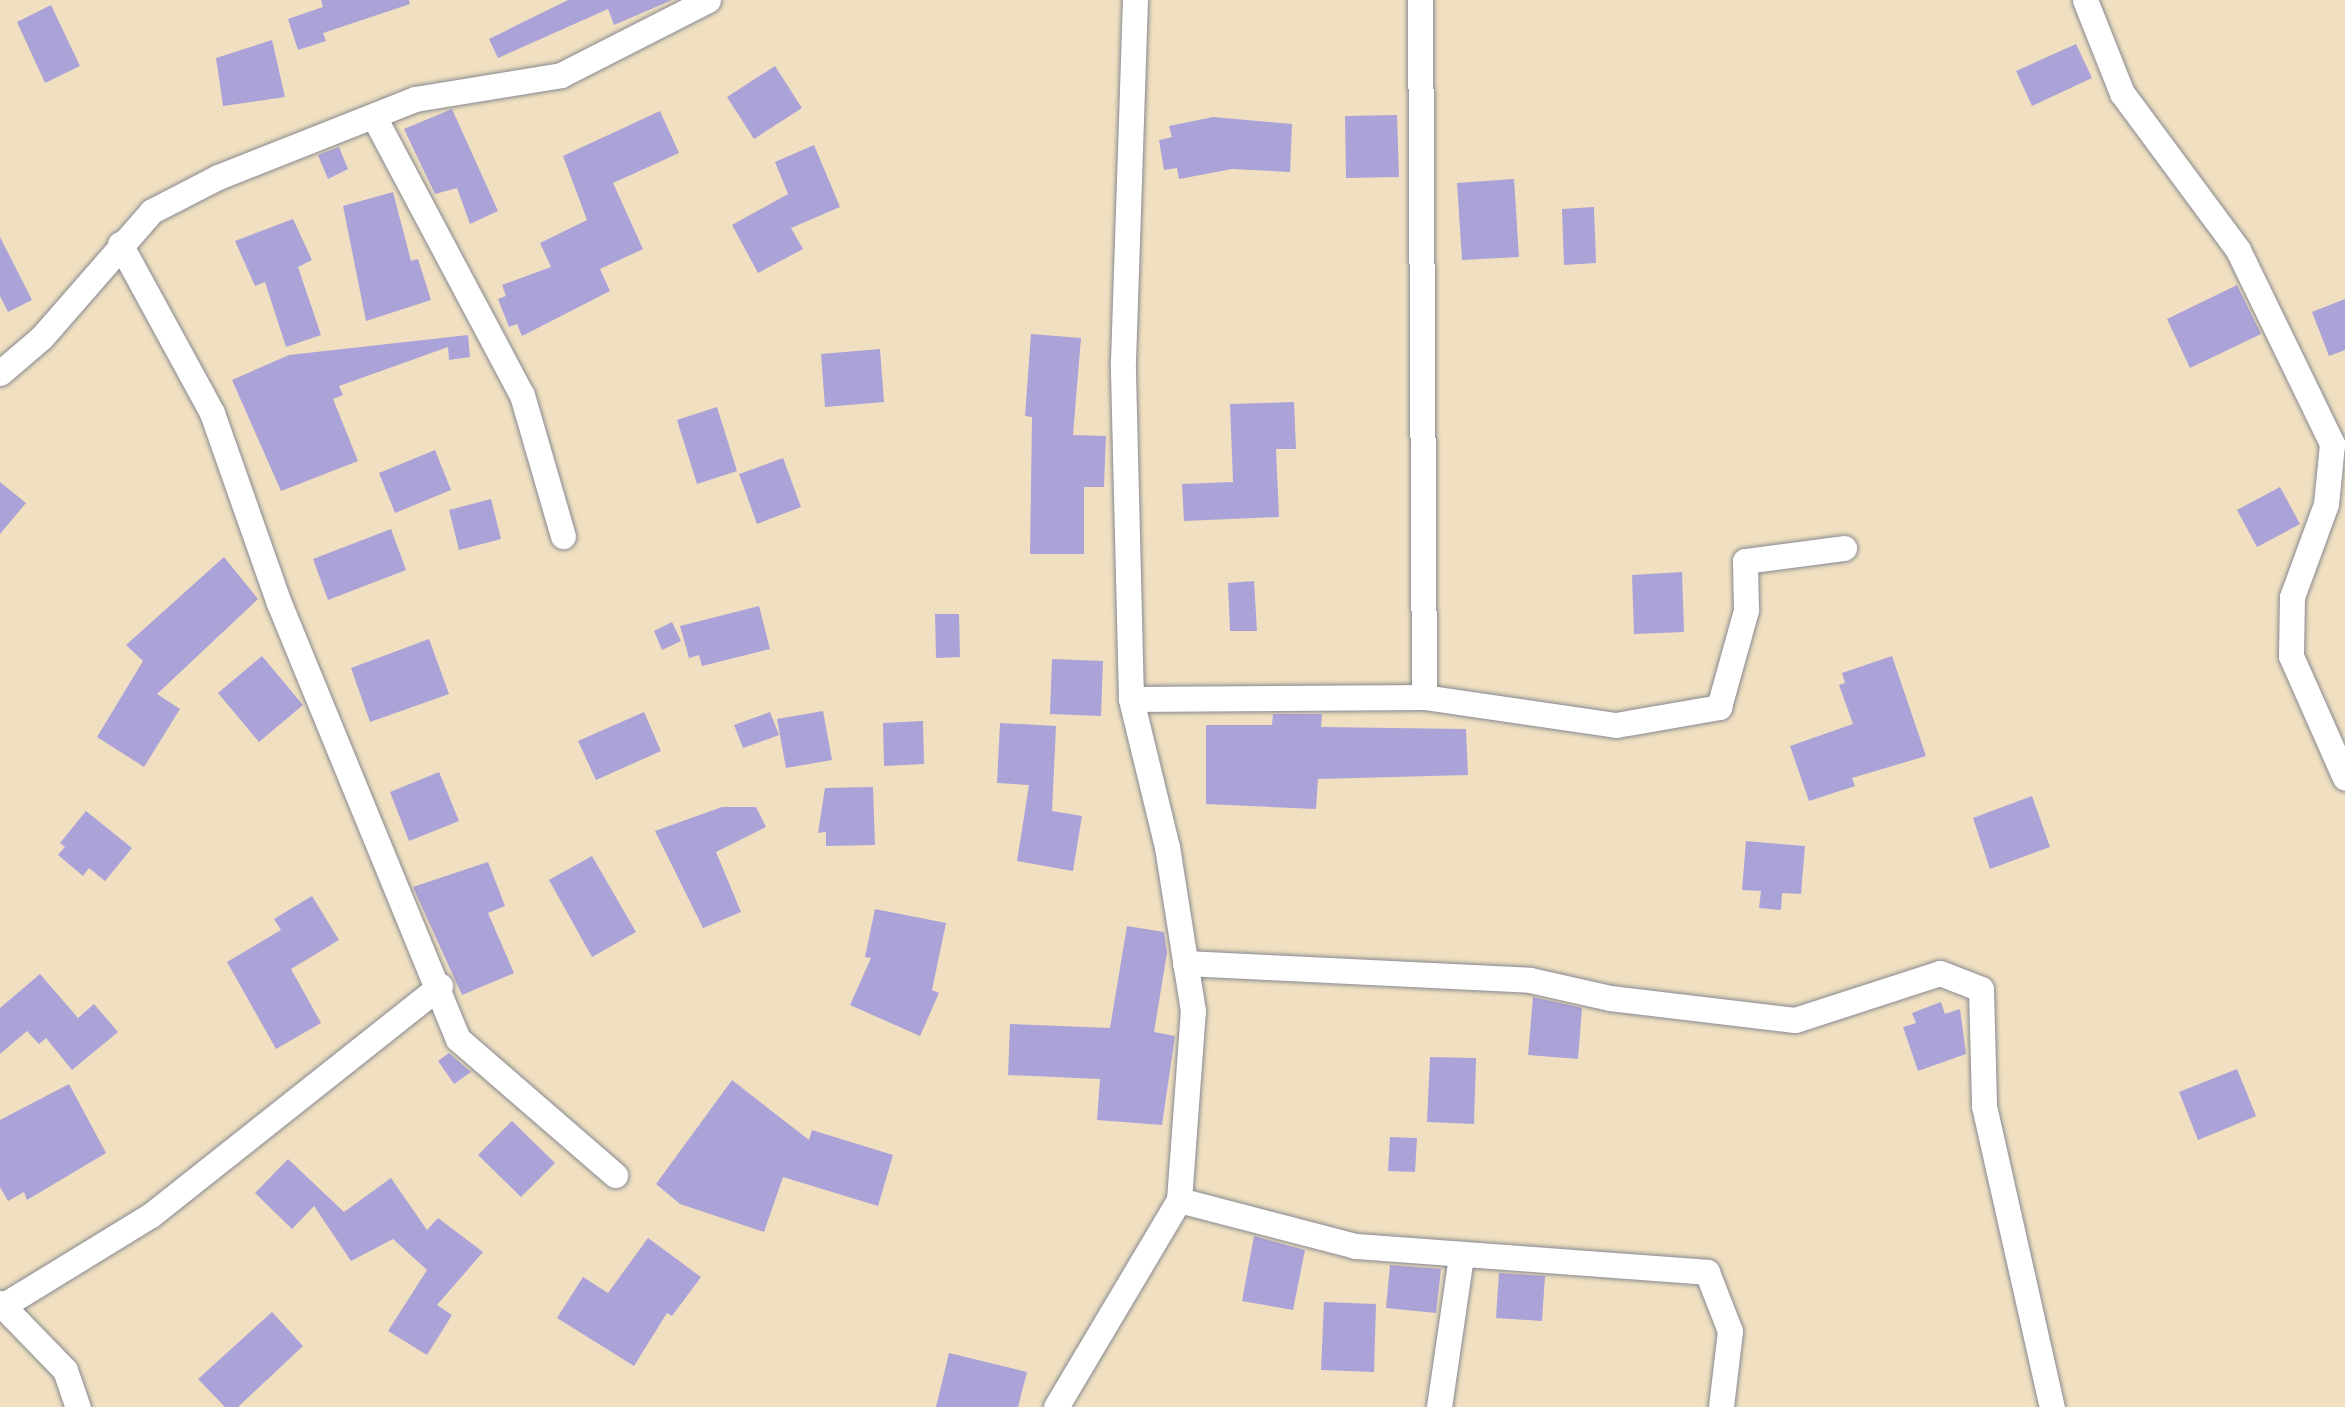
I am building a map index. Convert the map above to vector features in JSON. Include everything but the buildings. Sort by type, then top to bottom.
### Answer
[{"type":"street","points":[[1056,1407],[1178,1200],[1192,1011],[1167,846],[1130,699],[1122,362],[1135,0]]},
{"type":"street","points":[[1420,0],[1424,697]]},
{"type":"street","points":[[2085,0],[2122,93],[2238,250],[2332,444],[2326,504],[2292,597],[2291,656],[2345,778]]},
{"type":"street","points":[[0,374],[42,337],[152,211],[218,177],[374,117],[476,85],[561,75],[718,1]]},
{"type":"street","points":[[374,117],[522,395],[563,536]]},
{"type":"street","points":[[120,244],[212,413],[278,603],[440,986],[458,1039],[615,1175]]},
{"type":"street","points":[[1130,699],[1424,697],[1616,725],[1719,708],[1746,610],[1745,560],[1844,548]]},
{"type":"street","points":[[1185,963],[1530,980],[1610,998],[1796,1020],[1940,973],[1980,989],[1984,1106],[2052,1407]]},
{"type":"street","points":[[78,1407],[66,1370],[2,1304],[151,1215],[440,986]]},
{"type":"street","points":[[1178,1200],[1355,1246],[1460,1257],[1707,1272],[1730,1332],[1722,1407]]},
{"type":"street","points":[[1439,1407],[1460,1257]]}]
